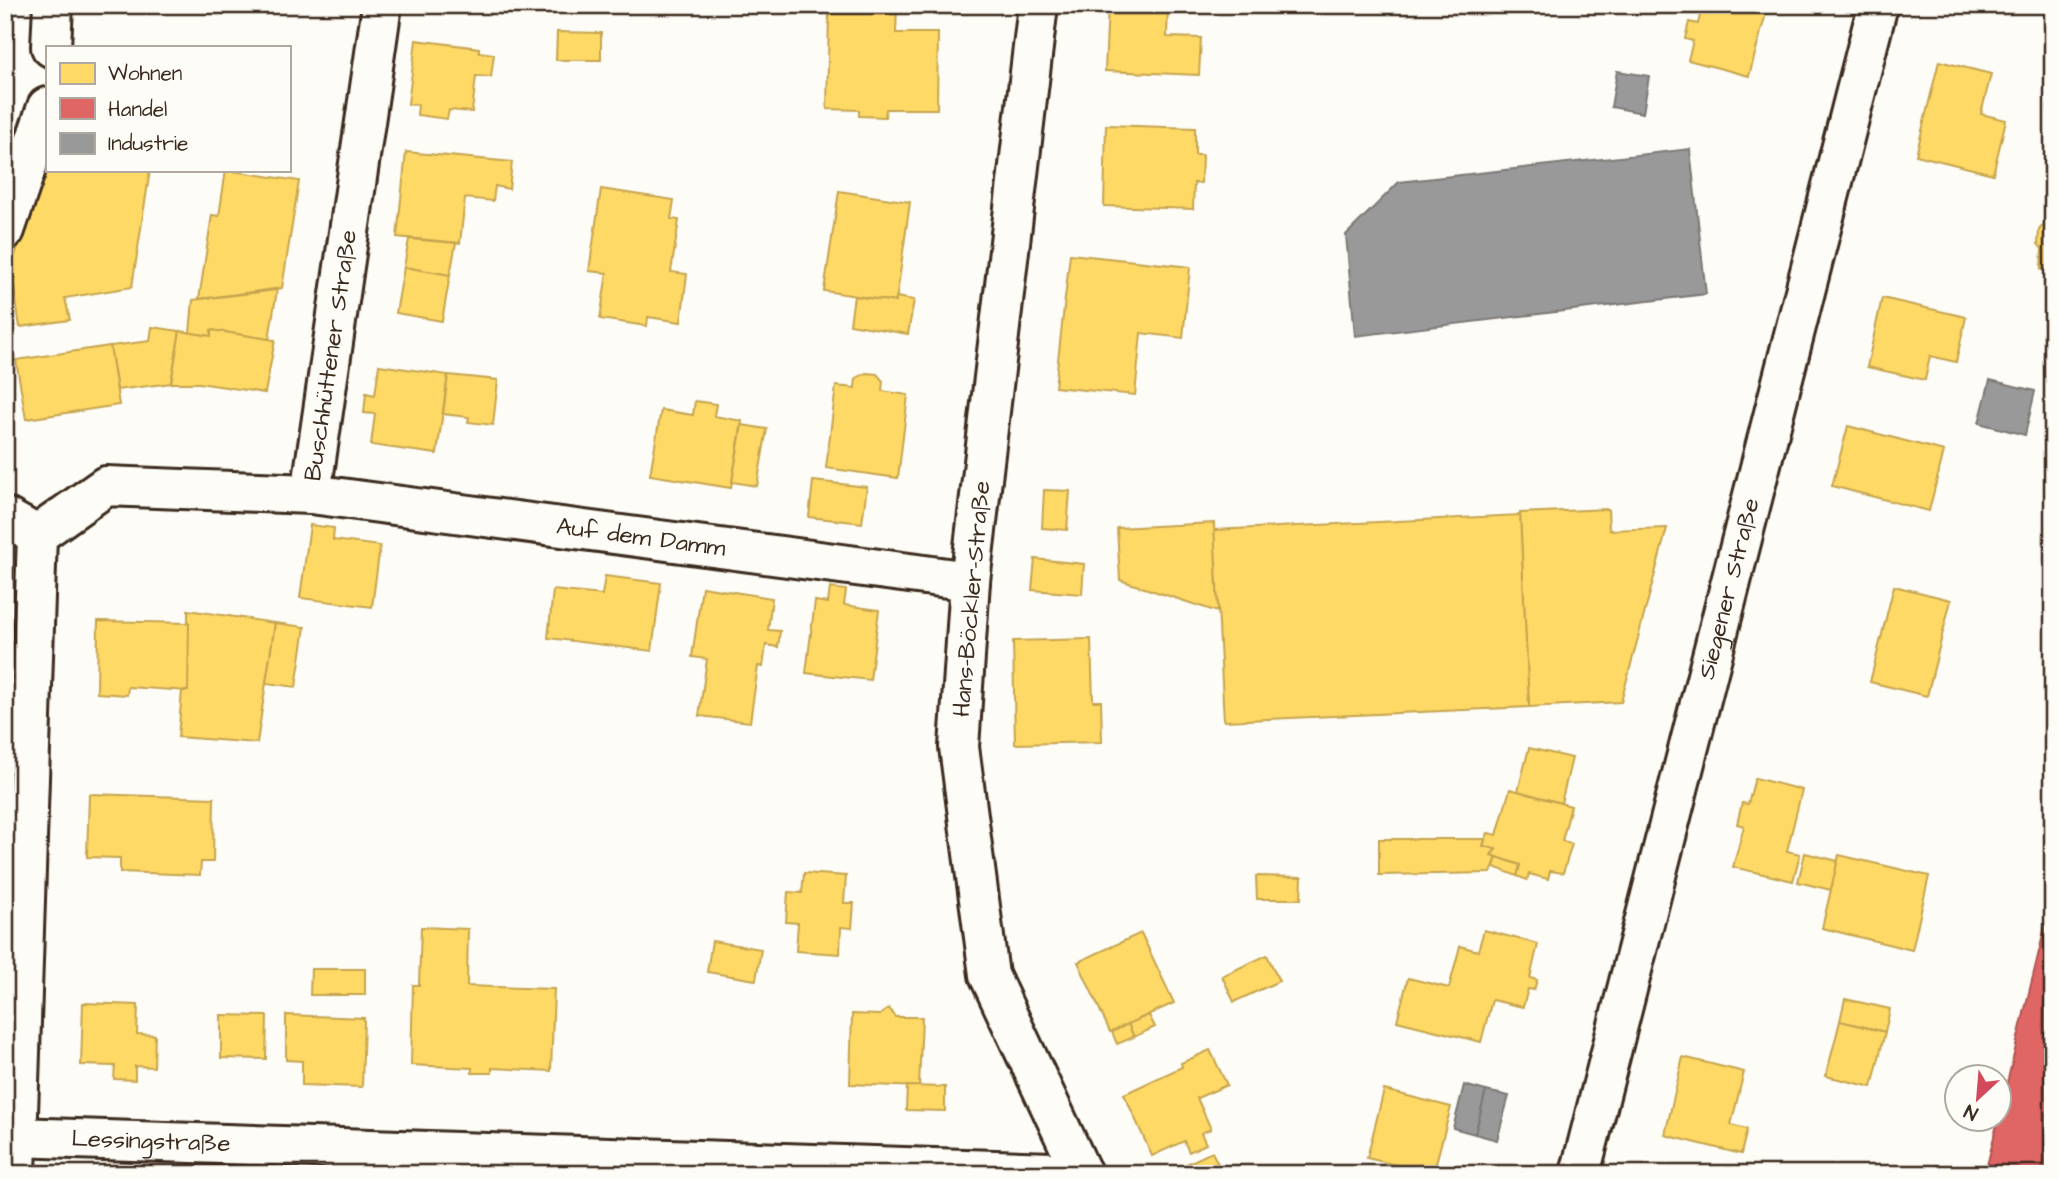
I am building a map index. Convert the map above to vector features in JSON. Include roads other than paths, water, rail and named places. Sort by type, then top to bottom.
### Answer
[{"type":"street","points":[[51,46],[52,5]]},
{"type":"street","name":"Buschhüttener Straße","points":[[16,1155],[21,526],[106,486],[311,494],[382,5]]},
{"type":"street","name":"Hans-Böckler-Straße","points":[[1038,5],[970,582],[959,747],[989,975],[1082,1173]]},
{"type":"street","name":"Siegener Straße","points":[[1580,1174],[1878,5]]},
{"type":"street","points":[[5,230],[46,110]]},
{"type":"street","name":"Auf dem Damm","points":[[311,494],[970,582]]},
{"type":"street","name":"Lessingstraße","points":[[16,1155],[1082,1173]]}]
